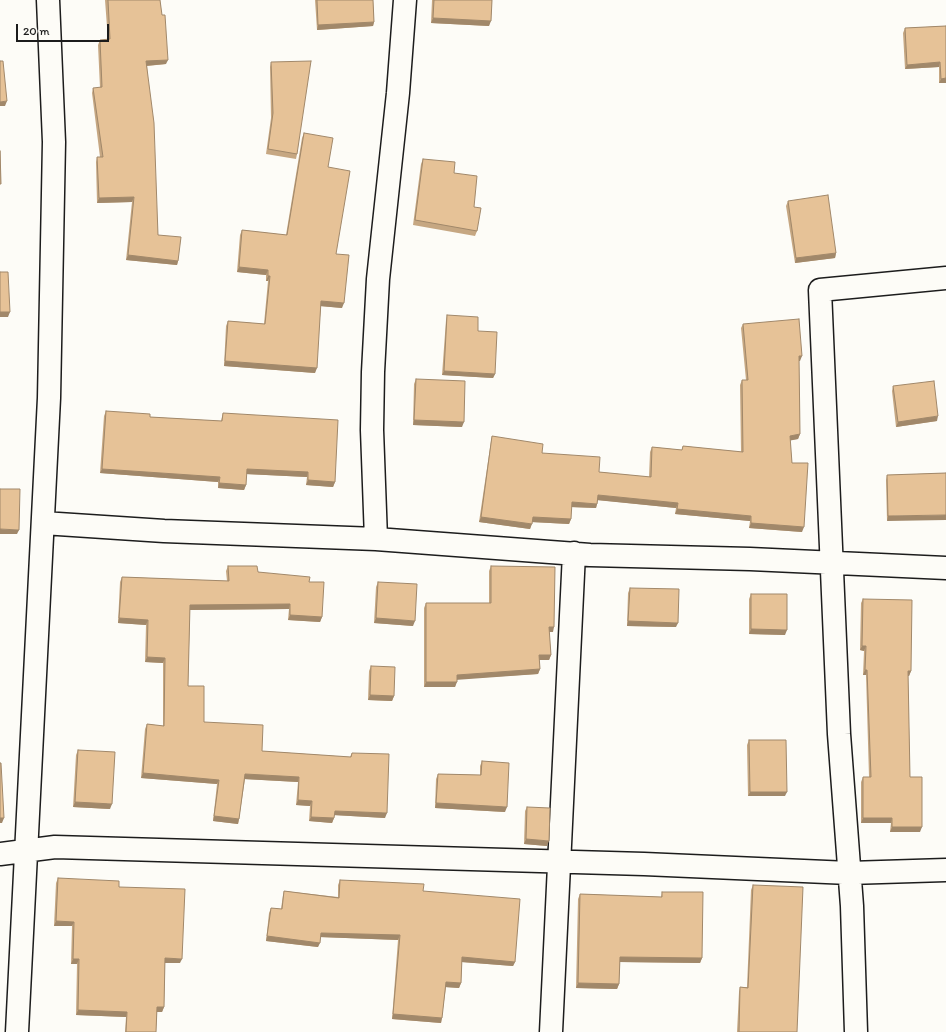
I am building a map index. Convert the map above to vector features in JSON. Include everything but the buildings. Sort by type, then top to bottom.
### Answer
[{"type":"street","points":[[17,1032],[49,398],[54,142],[48,0]]},
{"type":"street","points":[[376,539],[372,430],[374,357],[379,274],[398,94],[405,0]]},
{"type":"street","points":[[856,1032],[852,906],[839,734],[820,290],[946,278]]},
{"type":"street","points":[[43,523],[164,531],[376,539],[574,553],[832,562],[946,568]]},
{"type":"street","points":[[551,1032],[574,553]]},
{"type":"street","points":[[0,854],[55,847],[849,873],[946,870]]}]
